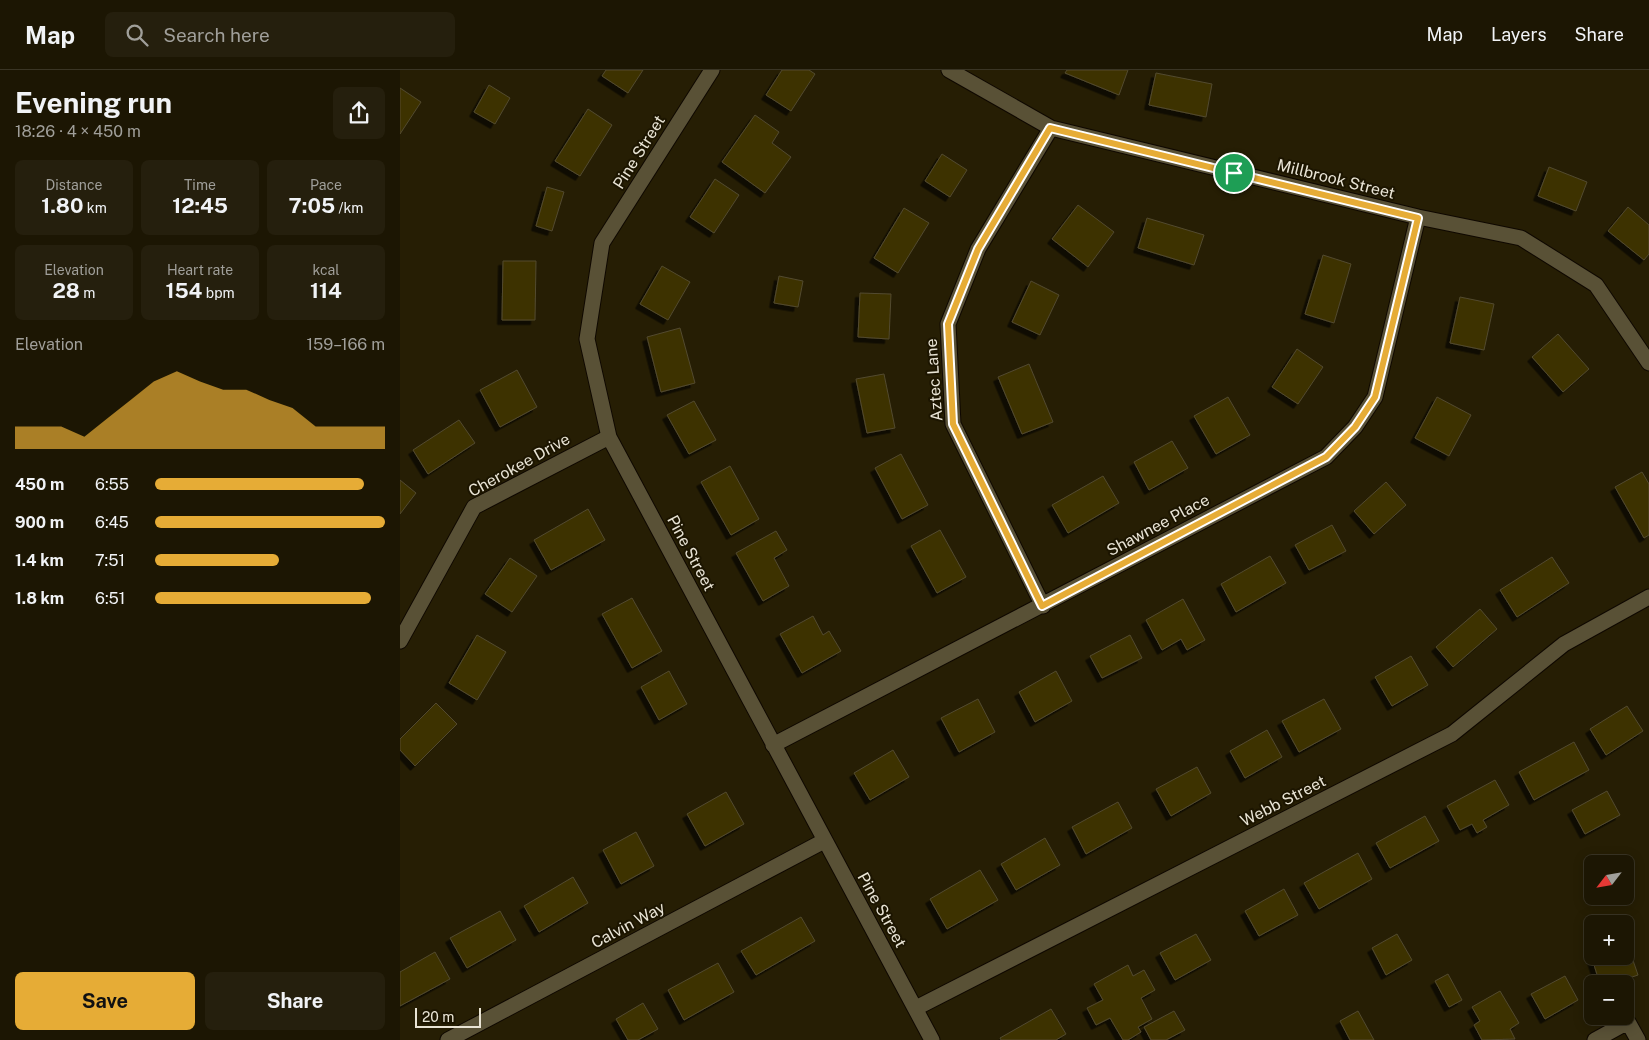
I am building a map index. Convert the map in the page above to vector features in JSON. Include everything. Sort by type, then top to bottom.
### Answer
[{"type":"street","name":"Pine Street","points":[[712,70],[602,243],[587,339],[609,437],[932,1040]]},
{"type":"street","name":"Millbrook Street","points":[[949,70],[1050,128],[1418,218],[1521,238],[1596,286],[1649,363]]},
{"type":"street","name":"Aztec Lane","points":[[1042,606],[953,424],[948,324],[978,249],[1050,128]]},
{"type":"street","name":"Shawnee Place","points":[[773,745],[1326,457],[1355,427],[1375,397],[1418,218]]},
{"type":"street","name":"Cherokee Drive","points":[[400,641],[474,507],[609,437]]},
{"type":"street","name":"Webb Street","points":[[916,1008],[1452,734],[1564,644],[1649,596]]},
{"type":"street","name":"Calvin Way","points":[[448,1040],[824,841]]},
{"type":"street","points":[[1595,1040],[1628,1022],[1638,1040]]},
{"type":"building","points":[[606,70],[643,70],[628,93],[602,76]]},
{"type":"building","points":[[782,70],[809,70],[815,74],[791,111],[766,95]]},
{"type":"building","points":[[1067,70],[1128,70],[1119,95],[1065,73]]},
{"type":"building","points":[[1156,73],[1212,84],[1206,117],[1149,105]]},
{"type":"building","points":[[489,85],[510,98],[495,124],[474,112]]},
{"type":"building","points":[[400,88],[421,102],[400,134]]},
{"type":"building","points":[[588,109],[612,125],[580,176],[555,161]]},
{"type":"building","points":[[755,115],[779,132],[772,143],[791,157],[765,193],[722,162]]},
{"type":"building","points":[[942,154],[967,170],[950,197],[925,181]]},
{"type":"building","points":[[1549,167],[1587,182],[1576,211],[1538,196]]},
{"type":"building","points":[[715,179],[739,195],[714,233],[690,217]]},
{"type":"building","points":[[547,187],[564,192],[552,231],[536,226]]},
{"type":"building","points":[[1078,205],[1114,232],[1088,267],[1052,239]]},
{"type":"building","points":[[1628,207],[1649,225],[1649,254],[1644,260],[1608,231]]},
{"type":"building","points":[[904,208],[929,223],[898,273],[874,258]]},
{"type":"building","points":[[1147,218],[1204,235],[1194,265],[1138,248]]},
{"type":"building","points":[[1323,255],[1351,264],[1334,323],[1305,314]]},
{"type":"building","points":[[503,261],[536,261],[535,320],[502,320]]},
{"type":"building","points":[[662,266],[690,282],[668,320],[640,304]]},
{"type":"building","points":[[779,276],[803,281],[798,307],[774,303]]},
{"type":"building","points":[[1031,281],[1059,295],[1040,335],[1012,322]]},
{"type":"building","points":[[860,293],[891,294],[889,339],[858,337]]},
{"type":"building","points":[[1460,297],[1494,304],[1484,350],[1450,343]]},
{"type":"building","points":[[680,328],[695,383],[661,392],[647,337]]},
{"type":"building","points":[[1558,334],[1589,369],[1563,392],[1532,357]]},
{"type":"building","points":[[1297,349],[1323,367],[1298,404],[1272,387]]},
{"type":"building","points":[[1029,364],[1053,422],[1022,434],[998,377]]},
{"type":"building","points":[[517,370],[537,407],[500,427],[480,390]]},
{"type":"building","points":[[884,374],[895,428],[867,433],[856,379]]},
{"type":"building","points":[[1228,397],[1250,435],[1216,454],[1194,416]]},
{"type":"building","points":[[1437,397],[1471,415],[1449,456],[1415,438]]},
{"type":"building","points":[[694,401],[716,440],[689,454],[667,415]]},
{"type":"building","points":[[459,420],[475,443],[428,474],[413,450]]},
{"type":"building","points":[[1172,441],[1188,468],[1149,490],[1134,462]]},
{"type":"building","points":[[901,454],[928,505],[902,519],[875,468]]},
{"type":"building","points":[[730,466],[759,519],[731,535],[701,482]]},
{"type":"building","points":[[1642,472],[1649,484],[1649,535],[1644,538],[1615,487]]},
{"type":"building","points":[[1103,476],[1119,503],[1068,533],[1052,505]]},
{"type":"building","points":[[400,480],[416,493],[400,514]]},
{"type":"building","points":[[1386,482],[1406,505],[1374,534],[1354,511]]},
{"type":"building","points":[[588,509],[605,540],[551,570],[534,540]]},
{"type":"building","points":[[1332,525],[1346,551],[1309,570],[1295,545]]},
{"type":"building","points":[[940,530],[966,577],[937,593],[911,546]]},
{"type":"building","points":[[776,531],[787,550],[774,558],[789,586],[763,601],[736,553]]},
{"type":"building","points":[[1270,556],[1286,583],[1236,612],[1221,584]]},
{"type":"building","points":[[1552,557],[1569,583],[1517,617],[1500,590]]},
{"type":"building","points":[[510,558],[537,576],[512,612],[485,594]]},
{"type":"building","points":[[632,598],[662,651],[632,668],[602,614]]},
{"type":"building","points":[[1183,599],[1205,640],[1187,650],[1181,639],[1162,650],[1146,620]]},
{"type":"building","points":[[1480,609],[1497,629],[1453,667],[1436,647]]},
{"type":"building","points":[[813,616],[823,635],[829,631],[841,651],[802,673],[780,634]]},
{"type":"building","points":[[477,635],[506,652],[477,700],[449,683]]},
{"type":"building","points":[[1130,635],[1142,658],[1102,678],[1090,656]]},
{"type":"building","points":[[1411,656],[1428,685],[1392,706],[1375,677]]},
{"type":"building","points":[[669,671],[687,704],[659,720],[641,687]]},
{"type":"building","points":[[1056,671],[1072,701],[1035,722],[1019,692]]},
{"type":"building","points":[[978,699],[995,732],[959,752],[941,718]]},
{"type":"building","points":[[1324,699],[1341,729],[1299,752],[1282,721]]},
{"type":"building","points":[[436,703],[457,724],[415,766],[400,750],[400,739]]},
{"type":"building","points":[[1627,706],[1643,731],[1606,755],[1590,729]]},
{"type":"building","points":[[1267,730],[1282,757],[1245,778],[1230,751]]},
{"type":"building","points":[[1574,742],[1589,770],[1534,800],[1519,772]]},
{"type":"building","points":[[893,750],[909,777],[870,800],[854,773]]},
{"type":"building","points":[[1197,767],[1211,793],[1171,816],[1156,789]]},
{"type":"building","points":[[1495,780],[1509,805],[1483,820],[1487,827],[1477,833],[1472,824],[1460,830],[1447,806]]},
{"type":"building","points":[[1607,791],[1620,815],[1585,834],[1572,810]]},
{"type":"building","points":[[726,792],[744,824],[705,846],[687,814]]},
{"type":"building","points":[[1118,802],[1132,828],[1086,854],[1072,827]]},
{"type":"building","points":[[1425,816],[1439,841],[1390,868],[1376,843]]},
{"type":"building","points":[[636,832],[654,866],[621,884],[603,850]]},
{"type":"building","points":[[1045,838],[1060,865],[1016,890],[1001,864]]},
{"type":"building","points":[[1358,853],[1372,879],[1319,909],[1304,883]]},
{"type":"building","points":[[980,870],[998,900],[947,929],[930,899]]},
{"type":"building","points":[[573,877],[588,903],[539,932],[524,906]]},
{"type":"building","points":[[1284,889],[1298,915],[1259,936],[1245,911]]},
{"type":"building","points":[[500,911],[516,940],[467,968],[450,938]]},
{"type":"building","points":[[801,917],[815,941],[756,975],[741,951]]},
{"type":"building","points":[[1196,934],[1211,960],[1175,980],[1160,953]]},
{"type":"building","points":[[1397,934],[1412,960],[1386,975],[1372,948]]},
{"type":"building","points":[[435,952],[450,979],[400,1006],[400,972]]},
{"type":"building","points":[[718,963],[734,992],[684,1020],[668,990]]},
{"type":"building","points":[[1634,963],[1638,975],[1634,976],[1597,975],[1594,965],[1634,965]]},
{"type":"building","points":[[1128,965],[1133,976],[1144,970],[1155,990],[1141,998],[1152,1019],[1138,1027],[1141,1032],[1128,1040],[1123,1040],[1110,1018],[1096,1025],[1087,1008],[1103,1000],[1094,984]]},
{"type":"building","points":[[1448,974],[1462,1000],[1449,1007],[1435,981]]},
{"type":"building","points":[[1565,976],[1578,1000],[1545,1019],[1531,994]]},
{"type":"building","points":[[1500,991],[1519,1023],[1510,1029],[1515,1039],[1482,1040],[1474,1025],[1480,1021],[1472,1007]]},
{"type":"building","points":[[643,1003],[658,1029],[638,1040],[628,1040],[616,1019]]},
{"type":"building","points":[[1051,1009],[1066,1034],[1056,1040],[1001,1040],[1000,1038]]},
{"type":"building","points":[[1174,1011],[1185,1030],[1166,1040],[1151,1040],[1144,1027]]},
{"type":"building","points":[[1358,1011],[1374,1040],[1350,1040],[1340,1021]]},
{"type":"route","points":[[1050,128],[1234,173],[1418,218],[1375,397],[1355,427],[1326,457],[1042,606],[953,424],[948,324],[978,249],[1050,128]]}]
